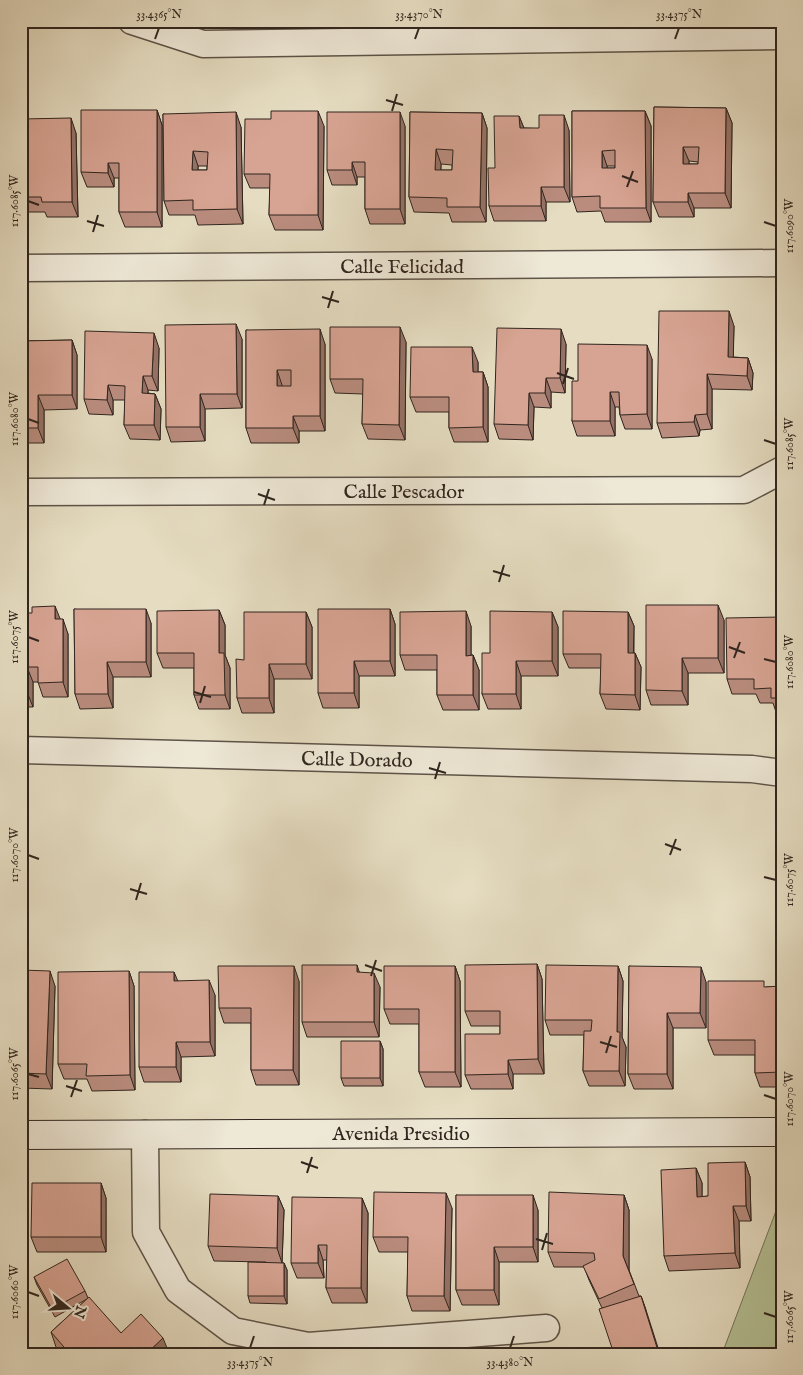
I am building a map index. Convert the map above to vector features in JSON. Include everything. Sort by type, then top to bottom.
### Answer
[{"type":"street","points":[[132,21],[203,44],[782,36]]},
{"type":"street","name":"Calle Felicidad","points":[[21,268],[782,263]]},
{"type":"street","name":"Calle Pescador","points":[[21,492],[744,490],[782,470]]},
{"type":"street","name":"Calle Dorado","points":[[21,750],[752,769],[782,772]]},
{"type":"street","name":"Avenida Presidio","points":[[21,1135],[782,1132]]},
{"type":"street","points":[[145,1134],[146,1232],[178,1290],[233,1331],[308,1346],[546,1328]]},
{"type":"green space","points":[[782,1195],[782,1354],[722,1354]]},
{"type":"building","points":[[654,107],[726,108],[725,193],[688,193],[688,202],[653,202]],"holes":[[[683,147],[699,147],[698,164],[683,164]]]},
{"type":"building","points":[[81,110],[157,110],[157,212],[119,212],[119,163],[108,163],[108,173],[81,172]]},
{"type":"building","points":[[271,111],[318,111],[318,215],[269,215],[270,174],[244,174],[245,119],[271,119]]},
{"type":"building","points":[[572,111],[645,111],[646,208],[600,208],[600,196],[572,197]],"holes":[[[615,150],[615,168],[602,168],[602,151]]]},
{"type":"building","points":[[236,112],[237,209],[193,210],[193,200],[164,201],[163,114]],"holes":[[[193,151],[208,152],[207,170],[192,170]]]},
{"type":"building","points":[[327,112],[400,112],[400,209],[365,209],[365,162],[352,162],[352,170],[327,170]]},
{"type":"building","points":[[410,112],[482,113],[480,207],[447,207],[447,198],[409,197]],"holes":[[[436,149],[453,150],[452,170],[435,170]]]},
{"type":"building","points":[[539,115],[564,115],[564,187],[541,187],[541,206],[489,206],[488,168],[495,168],[494,116],[519,116],[520,128],[539,128]]},
{"type":"building","points":[[71,118],[72,202],[42,202],[41,197],[21,197],[21,119]]},
{"type":"building","points":[[659,311],[729,311],[728,357],[748,358],[747,376],[707,374],[707,414],[695,415],[694,422],[657,423]]},
{"type":"building","points":[[236,324],[237,394],[200,394],[200,427],[166,427],[165,325]]},
{"type":"building","points":[[330,327],[400,327],[399,425],[362,424],[363,379],[330,379]]},
{"type":"building","points":[[497,328],[561,329],[560,378],[546,378],[545,393],[529,393],[528,425],[494,424]]},
{"type":"building","points":[[320,329],[320,416],[293,416],[293,428],[246,428],[246,330]],"holes":[[[277,370],[291,370],[291,386],[277,386]]]},
{"type":"building","points":[[85,331],[154,333],[152,376],[143,376],[142,393],[155,394],[154,425],[124,425],[125,386],[108,385],[107,400],[84,399]]},
{"type":"building","points":[[72,340],[72,395],[38,395],[38,428],[21,428],[21,341]]},
{"type":"building","points":[[578,344],[647,345],[647,414],[620,415],[619,392],[610,392],[610,421],[572,421],[572,381],[578,381]]},
{"type":"building","points":[[411,347],[472,347],[473,372],[483,372],[483,427],[449,428],[449,397],[410,397]]},
{"type":"building","points":[[646,605],[718,605],[718,658],[682,658],[682,691],[646,690]]},
{"type":"building","points":[[55,606],[55,619],[63,619],[63,682],[38,683],[38,667],[27,667],[27,692],[21,692],[21,613],[32,613],[32,607]]},
{"type":"building","points":[[74,609],[146,609],[146,662],[107,662],[108,694],[75,694]]},
{"type":"building","points":[[318,609],[390,609],[390,661],[354,661],[354,693],[318,693]]},
{"type":"building","points":[[219,610],[219,653],[224,653],[225,695],[194,695],[194,653],[157,653],[157,611]]},
{"type":"building","points":[[466,611],[466,656],[473,655],[473,695],[437,695],[437,655],[400,655],[400,612]]},
{"type":"building","points":[[490,611],[552,612],[552,661],[516,661],[516,694],[482,694],[482,653],[490,653]]},
{"type":"building","points":[[563,611],[628,612],[628,653],[635,653],[635,695],[600,694],[601,654],[563,654]]},
{"type":"building","points":[[244,612],[306,612],[306,664],[269,664],[269,698],[237,698],[236,659],[244,660]]},
{"type":"building","points":[[782,617],[782,698],[771,698],[771,688],[754,689],[754,679],[727,679],[726,618]]},
{"type":"building","points":[[537,964],[538,1059],[508,1060],[508,1074],[465,1075],[465,1034],[500,1034],[500,1011],[465,1011],[465,965]]},
{"type":"building","points":[[302,965],[357,965],[357,972],[374,973],[374,1022],[302,1022]]},
{"type":"building","points":[[546,965],[618,966],[617,1032],[620,1032],[619,1071],[583,1071],[584,1031],[591,1031],[592,1020],[545,1020]]},
{"type":"building","points":[[218,966],[294,966],[293,1070],[251,1070],[251,1008],[219,1008]]},
{"type":"building","points":[[384,966],[455,966],[455,1072],[419,1072],[419,1009],[384,1009]]},
{"type":"building","points":[[629,966],[701,967],[700,1013],[667,1013],[667,1074],[628,1074]]},
{"type":"building","points":[[21,970],[50,971],[46,1074],[21,1073]]},
{"type":"building","points":[[129,971],[130,1075],[86,1076],[87,1064],[58,1064],[58,972]]},
{"type":"building","points":[[139,972],[174,972],[174,981],[209,980],[210,1042],[176,1042],[176,1067],[139,1067]]},
{"type":"building","points":[[708,981],[764,981],[764,987],[782,986],[782,1072],[755,1073],[755,1040],[708,1040]]},
{"type":"building","points":[[341,1041],[380,1041],[380,1078],[341,1078]]},
{"type":"building","points":[[745,1162],[746,1206],[733,1206],[735,1253],[664,1256],[661,1170],[696,1168],[697,1197],[708,1196],[708,1163]]},
{"type":"building","points":[[32,1183],[101,1183],[101,1237],[31,1237]]},
{"type":"building","points":[[374,1192],[446,1193],[444,1296],[407,1296],[408,1237],[373,1237]]},
{"type":"building","points":[[549,1192],[624,1195],[623,1256],[634,1284],[599,1299],[583,1266],[595,1260],[594,1253],[548,1252]]},
{"type":"building","points":[[210,1194],[278,1196],[277,1248],[208,1246]]},
{"type":"building","points":[[456,1195],[533,1195],[533,1247],[494,1247],[494,1290],[456,1290]]},
{"type":"building","points":[[292,1197],[362,1198],[361,1288],[326,1288],[327,1245],[318,1245],[318,1263],[291,1263]]},
{"type":"building","points":[[67,1259],[85,1291],[52,1309],[34,1277]]},
{"type":"building","points":[[248,1262],[284,1263],[284,1296],[248,1296]]},
{"type":"building","points":[[641,1296],[659,1354],[614,1354],[599,1309]]},
{"type":"building","points":[[89,1297],[121,1333],[141,1314],[163,1338],[146,1354],[70,1354],[51,1332]]}]
